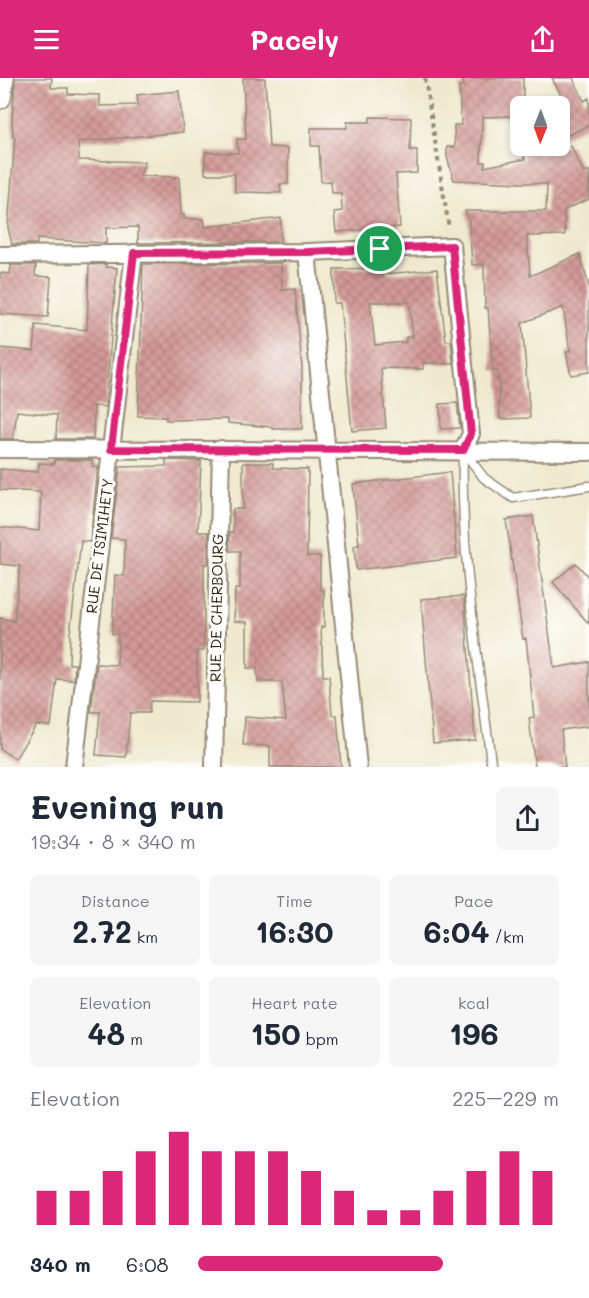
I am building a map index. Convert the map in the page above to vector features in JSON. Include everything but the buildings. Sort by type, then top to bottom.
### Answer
[{"type":"street","points":[[0,98],[3,78]]},
{"type":"street","points":[[0,255],[308,252],[452,246],[471,434],[463,450]]},
{"type":"street","points":[[308,252],[358,767]]},
{"type":"street","name":"RUE DE TSIMIHETY","points":[[74,767],[134,253]]},
{"type":"street","points":[[0,449],[589,452]]},
{"type":"street","name":"RUE DE CHERBOURG","points":[[214,767],[221,449]]},
{"type":"lane","points":[[463,450],[484,478],[513,498],[589,486]]},
{"type":"lane","points":[[463,450],[474,622],[491,762]]},
{"type":"path","points":[[425,78],[452,246]]},
{"type":"route","points":[[452,246],[471,434],[463,450],[111,449],[134,253],[308,252],[380,249],[452,246]]}]
